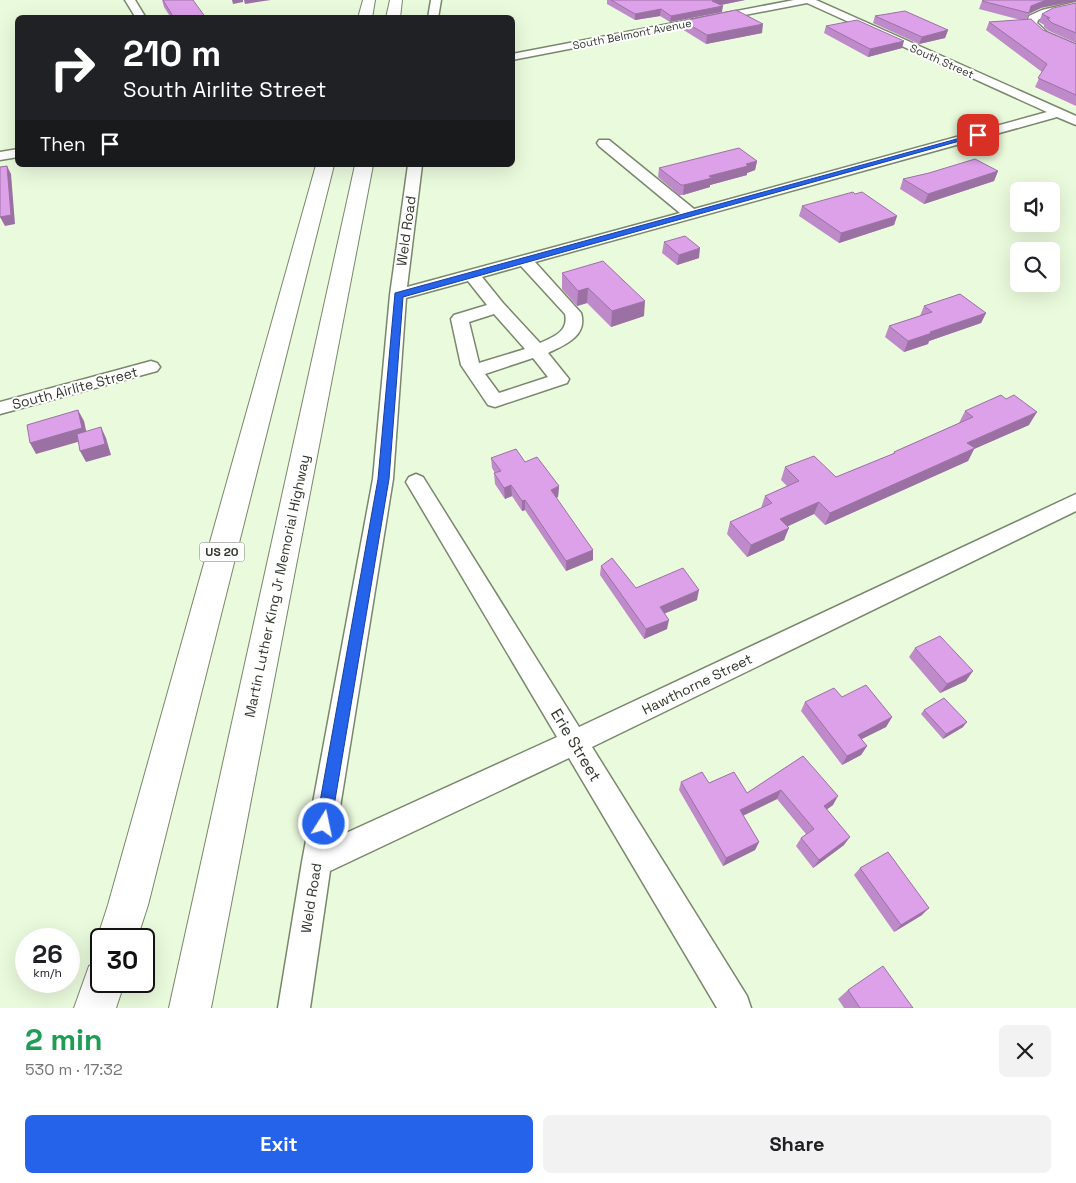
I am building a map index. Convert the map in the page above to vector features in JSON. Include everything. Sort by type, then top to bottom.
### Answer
[{"type":"highway","points":[[365,15],[369,0]]},
{"type":"highway","points":[[394,15],[396,0]]},
{"type":"highway","name":"US 20","points":[[121,928],[324,167]]},
{"type":"highway","name":"Martin Luther King Jr Memorial Highway","points":[[190,1008],[364,167]]},
{"type":"highway","points":[[95,1008],[100,993]]},
{"type":"street","points":[[434,15],[436,0]]},
{"type":"street","name":"South Belmont Avenue","points":[[515,56],[809,0]]},
{"type":"street","name":"South Street","points":[[809,0],[1076,121]]},
{"type":"street","points":[[134,1],[140,15]]},
{"type":"street","points":[[1076,5],[1036,16],[1032,24],[1044,35],[1076,49]]},
{"type":"street","points":[[398,295],[1058,113]]},
{"type":"street","points":[[604,143],[691,214]]},
{"type":"street","points":[[0,156],[15,154]]},
{"type":"street","name":"Weld Road","points":[[294,1008],[317,862],[383,479],[398,295],[415,167]]},
{"type":"street","points":[[474,371],[537,352],[570,334],[575,328],[577,321],[573,314],[525,261]]},
{"type":"street","points":[[472,275],[497,307],[560,379],[495,400],[470,365],[460,319],[497,307]]},
{"type":"street","name":"South Airlite Street","points":[[0,408],[151,367]]},
{"type":"street","name":"Erie Street","points":[[416,482],[735,1008]]},
{"type":"street","name":"Hawthorne Street","points":[[317,862],[575,742],[1076,502]]},
{"type":"building","points":[[163,0],[193,0],[204,15],[172,15]]},
{"type":"building","points":[[611,0],[715,0],[712,1],[723,6],[671,16],[661,9],[635,14]]},
{"type":"building","points":[[1046,0],[1031,6],[1029,13],[982,1]]},
{"type":"building","points":[[1076,3],[1076,33],[1052,23],[1047,18],[1050,18],[1042,14],[1053,8]]},
{"type":"building","points":[[736,10],[763,24],[707,35],[683,21]]},
{"type":"building","points":[[905,11],[948,30],[922,37],[875,16]]},
{"type":"building","points":[[1031,19],[1043,30],[1076,44],[1076,95],[1038,78],[1047,64],[989,22]]},
{"type":"building","points":[[857,20],[904,41],[870,49],[826,26]]},
{"type":"building","points":[[739,148],[757,161],[746,164],[748,166],[709,176],[712,178],[684,185],[681,185],[659,168]]},
{"type":"building","points":[[975,159],[998,171],[928,194],[903,179],[929,173]]},
{"type":"building","points":[[7,166],[11,215],[0,217],[0,167]]},
{"type":"building","points":[[853,192],[855,194],[862,192],[897,216],[841,233],[802,206]]},
{"type":"building","points":[[685,236],[700,248],[679,255],[664,242]]},
{"type":"building","points":[[603,261],[645,301],[612,311],[588,288],[578,291],[562,273]]},
{"type":"building","points":[[960,294],[986,313],[908,341],[889,326],[932,312],[924,306]]},
{"type":"building","points":[[1001,395],[1006,399],[1014,395],[1037,412],[967,443],[975,448],[830,513],[819,502],[780,519],[789,528],[751,545],[730,522],[772,503],[765,496],[799,481],[785,467],[814,456],[836,477],[895,453],[973,417],[965,411]]},
{"type":"building","points":[[78,410],[82,428],[30,443],[27,425]]},
{"type":"building","points":[[101,427],[105,444],[80,451],[77,434]]},
{"type":"building","points":[[516,449],[525,462],[537,457],[559,486],[551,490],[593,550],[566,561],[525,500],[522,501],[511,485],[504,488],[494,473],[501,471],[491,458]]},
{"type":"building","points":[[612,558],[636,588],[683,568],[699,590],[660,607],[669,620],[646,629],[601,566]]},
{"type":"building","points":[[940,636],[973,671],[947,684],[915,648]]},
{"type":"building","points":[[866,685],[892,717],[858,735],[867,746],[847,756],[805,702],[834,688],[842,697]]},
{"type":"building","points":[[944,698],[967,722],[946,734],[924,710]]},
{"type":"building","points":[[803,756],[838,796],[824,806],[850,837],[819,860],[801,838],[814,829],[781,790],[740,810],[759,842],[726,858],[681,782],[702,772],[709,783],[734,772],[747,793]]},
{"type":"building","points":[[888,852],[929,908],[901,925],[860,868]]},
{"type":"building","points":[[883,966],[913,1008],[860,1008],[848,990]]},
{"type":"route","points":[[324,824],[383,479],[398,295],[978,135]]}]
